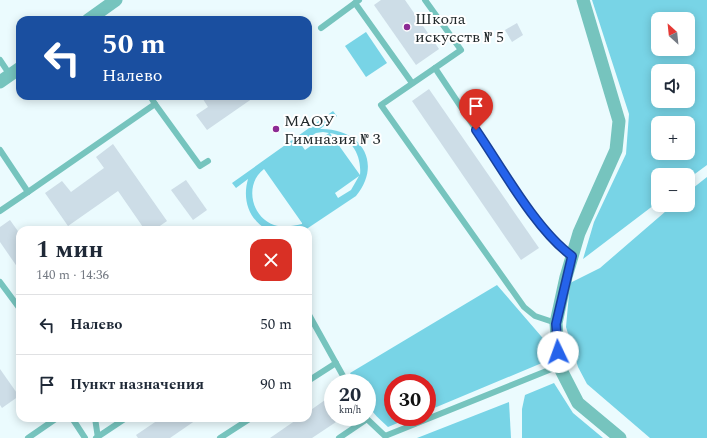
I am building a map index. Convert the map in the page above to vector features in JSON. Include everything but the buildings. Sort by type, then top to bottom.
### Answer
[{"type":"street","points":[[95,16],[116,0]]},
{"type":"street","points":[[583,0],[619,122],[616,150],[579,233],[572,256],[556,324],[559,366],[578,403],[620,438]]},
{"type":"lane","points":[[425,0],[461,50],[381,104],[524,307],[535,316],[556,324]]},
{"type":"lane","points":[[321,28],[357,1],[412,83]]},
{"type":"lane","points":[[0,60],[10,75]]},
{"type":"lane","points":[[435,68],[527,206],[560,247],[572,256]]},
{"type":"lane","points":[[152,100],[200,166],[208,161]]},
{"type":"lane","points":[[0,211],[155,104]]},
{"type":"lane","points":[[0,150],[28,192]]},
{"type":"lane","points":[[0,282],[16,304]]},
{"type":"lane","points":[[312,320],[342,374]]},
{"type":"lane","points":[[312,378],[336,362]]},
{"type":"lane","points":[[375,426],[385,436],[559,366]]},
{"type":"lane","points":[[28,438],[51,422]]},
{"type":"lane","points":[[75,422],[86,438]]},
{"type":"lane","points":[[95,422],[97,438],[120,422]]},
{"type":"lane","points":[[220,438],[245,422]]},
{"type":"lane","points":[[339,438],[356,426]]},
{"type":"shaded area","points":[[592,0],[707,0],[707,165],[695,174],[695,168],[651,168],[651,207],[583,259],[594,222],[626,154],[629,114]]},
{"type":"shaded area","points":[[366,32],[387,63],[366,77],[345,46]]},
{"type":"shaded area","points":[[333,111],[337,116],[320,129],[334,130],[347,134],[357,141],[364,150],[367,160],[368,171],[364,184],[356,196],[311,226],[288,226],[302,223],[264,169],[258,175],[254,183],[252,191],[253,200],[255,208],[260,215],[266,221],[278,226],[261,226],[251,215],[248,208],[246,194],[248,179],[236,188],[232,183]],"holes":[[[316,133],[329,133],[305,150],[300,143]],[[330,133],[344,138],[354,148],[359,160],[360,175]],[[359,176],[351,190],[338,198],[335,193]]]},
{"type":"shaded area","points":[[707,177],[707,438],[650,438],[587,384],[578,367],[566,327],[570,283],[600,268],[665,212],[695,212],[695,186]]},
{"type":"shaded area","points":[[497,285],[547,343],[549,360],[436,407],[436,374],[384,374],[384,423],[376,415],[376,374],[350,373]]},
{"type":"shaded area","points":[[554,383],[573,413],[603,438],[522,438],[522,409],[525,395]]},
{"type":"shaded area","points":[[509,402],[511,438],[417,438]]},
{"type":"place","name":"Школа искусств № 5","points":[[407,27]]},
{"type":"place","name":"МАОУ Гимназия № 3","points":[[276,129]]},
{"type":"route","points":[[476,130],[527,206],[560,247],[572,256],[556,324],[558,352]]}]
